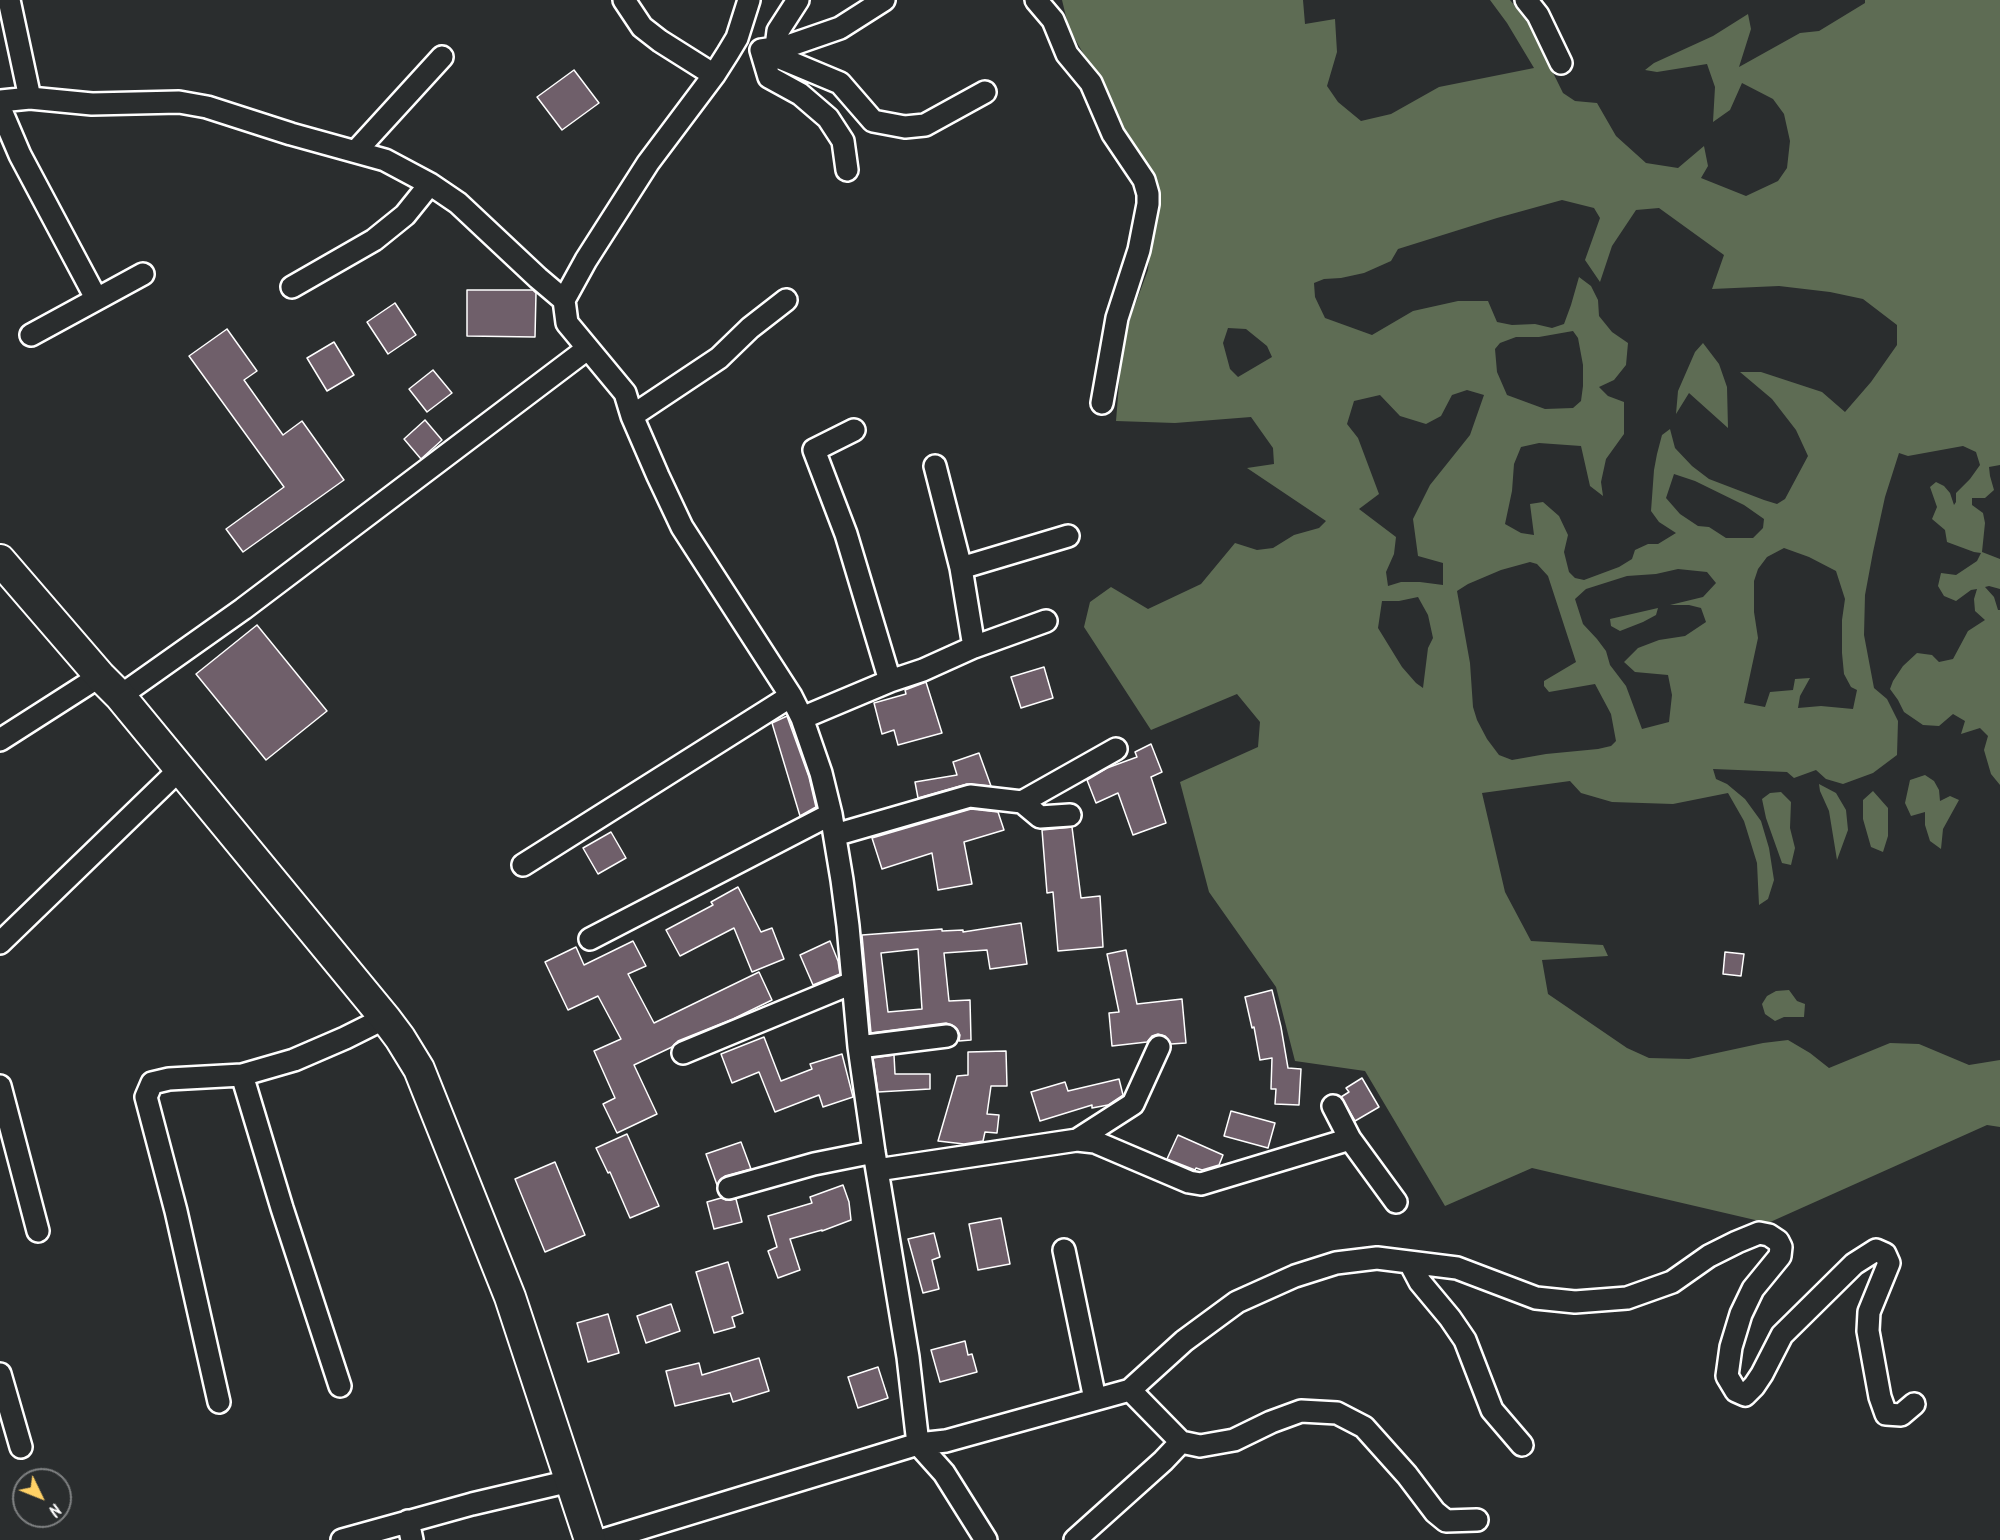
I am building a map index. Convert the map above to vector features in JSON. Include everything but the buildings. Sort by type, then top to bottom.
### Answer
[{"type":"main road","points":[[1,562],[180,769],[400,1038],[424,1080],[510,1298],[590,1540]]},
{"type":"street","points":[[9,0],[30,98]]},
{"type":"street","points":[[624,0],[642,27],[714,75]]},
{"type":"street","points":[[749,0],[737,38],[714,75],[648,163],[586,260],[564,300],[567,323],[625,393],[657,476],[682,527],[791,696],[802,718],[820,773],[833,824],[848,926],[859,1047],[875,1161],[908,1357],[918,1444],[944,1473],[986,1540]]},
{"type":"street","points":[[798,0],[769,49],[769,76],[800,94],[828,118],[843,141],[847,170]]},
{"type":"street","points":[[769,49],[788,46],[840,28],[884,0]]},
{"type":"street","points":[[1036,0],[1053,20],[1067,54],[1091,83],[1113,134],[1144,180],[1148,194],[1139,250],[1117,318],[1102,403]]},
{"type":"street","points":[[1526,0],[1538,15],[1561,63]]},
{"type":"street","points":[[737,38],[769,49],[840,83],[873,121],[905,127],[925,125],[985,92]]},
{"type":"street","points":[[356,151],[442,57]]},
{"type":"street","points":[[0,101],[30,98],[92,104],[179,102],[207,107],[291,134],[385,160],[430,184],[458,203],[564,300]]},
{"type":"street","points":[[0,108],[20,155],[96,298]]},
{"type":"street","points":[[292,286],[374,240],[405,215],[430,184]]},
{"type":"street","points":[[32,335],[143,274]]},
{"type":"street","points":[[632,416],[719,358],[750,328],[786,300]]},
{"type":"street","points":[[0,740],[110,686],[243,609],[587,349]]},
{"type":"street","points":[[854,430],[814,450],[846,534],[890,681]]},
{"type":"street","points":[[935,466],[961,568],[974,647]]},
{"type":"street","points":[[961,568],[1068,536]]},
{"type":"street","points":[[802,718],[890,681],[923,670],[974,647],[1046,621]]},
{"type":"street","points":[[523,865],[791,696]]},
{"type":"street","points":[[1022,802],[1116,749]]},
{"type":"street","points":[[0,943],[180,769]]},
{"type":"street","points":[[590,939],[833,824],[970,796],[1022,802],[1040,817],[1070,815]]},
{"type":"street","points":[[683,1053],[852,983]]},
{"type":"street","points":[[219,1402],[176,1211],[146,1097],[152,1083],[169,1079],[242,1075],[294,1060],[385,1018]]},
{"type":"street","points":[[859,1047],[947,1036]]},
{"type":"street","points":[[1077,1140],[1133,1104],[1159,1047]]},
{"type":"street","points":[[242,1075],[282,1208],[340,1386]]},
{"type":"street","points":[[0,1086],[38,1231]]},
{"type":"street","points":[[1333,1106],[1350,1139],[1396,1202]]},
{"type":"street","points":[[729,1188],[814,1164],[875,1161],[1077,1140],[1095,1142],[1189,1182],[1201,1184],[1350,1139]]},
{"type":"street","points":[[603,1540],[918,1444],[946,1441],[1130,1390],[1184,1341],[1238,1302],[1295,1276],[1336,1263],[1377,1258],[1457,1268],[1536,1298],[1575,1302],[1627,1298],[1671,1282],[1709,1256],[1737,1242],[1759,1233],[1769,1235],[1778,1241],[1781,1247],[1780,1256],[1753,1289],[1741,1314],[1731,1347],[1727,1376],[1736,1391],[1745,1395],[1762,1374],[1782,1335],[1854,1264],[1876,1250],[1885,1254],[1889,1263],[1869,1312],[1868,1331],[1880,1397],[1886,1414],[1901,1415],[1914,1404]]},
{"type":"street","points":[[1064,1250],[1095,1399]]},
{"type":"street","points":[[1410,1263],[1420,1282],[1465,1340],[1492,1410],[1522,1445]]},
{"type":"street","points":[[0,1374],[21,1447]]},
{"type":"street","points":[[1130,1390],[1181,1442],[1200,1446],[1234,1440],[1271,1422],[1301,1411],[1337,1413],[1364,1427],[1407,1475],[1435,1512],[1446,1521],[1477,1520]]},
{"type":"street","points":[[1075,1540],[1181,1442]]},
{"type":"street","points":[[342,1540],[410,1530],[570,1481]]},
{"type":"green space","points":[[1062,0],[1303,0],[1305,24],[1335,19],[1337,52],[1327,86],[1338,102],[1361,121],[1391,114],[1439,87],[1534,68],[1490,0],[1510,0],[1529,24],[1563,93],[1575,101],[1597,103],[1616,136],[1646,163],[1678,168],[1704,146],[1708,166],[1701,178],[1746,196],[1778,181],[1787,168],[1790,141],[1784,114],[1773,99],[1742,83],[1730,110],[1713,122],[1715,87],[1707,64],[1657,72],[1645,70],[1654,63],[1713,36],[1748,14],[1751,29],[1739,67],[1800,33],[1819,31],[1865,3],[1865,0],[2000,0],[2000,465],[1989,467],[1994,490],[1985,498],[1972,498],[1972,505],[1983,513],[1985,523],[1982,552],[2000,559],[2000,589],[1985,587],[1994,597],[1998,610],[2000,610],[2000,785],[1991,774],[1984,750],[1988,736],[1980,728],[1961,734],[1965,721],[1953,714],[1939,726],[1923,725],[1904,712],[1890,689],[1903,666],[1917,653],[1932,655],[1939,662],[1953,659],[1968,631],[1985,620],[1975,611],[1974,599],[1977,589],[1971,590],[1956,601],[1944,596],[1938,586],[1941,573],[1956,575],[1977,561],[1981,553],[1947,542],[1945,530],[1932,519],[1937,507],[1930,487],[1936,482],[1944,486],[1950,493],[1954,505],[1956,493],[1980,465],[1976,452],[1963,446],[1908,456],[1899,453],[1885,497],[1873,552],[1865,595],[1864,635],[1874,688],[1887,699],[1898,721],[1897,755],[1873,773],[1843,784],[1826,779],[1816,770],[1794,778],[1787,772],[1713,769],[1716,779],[1727,784],[1745,799],[1761,821],[1769,848],[1774,880],[1768,899],[1759,905],[1757,863],[1744,821],[1728,793],[1673,804],[1612,802],[1581,793],[1570,781],[1482,793],[1505,892],[1531,941],[1603,945],[1608,956],[1542,960],[1548,994],[1627,1048],[1649,1058],[1689,1059],[1788,1040],[1829,1068],[1890,1043],[1919,1044],[1969,1065],[2000,1060],[2000,1127],[1987,1125],[1768,1223],[1532,1168],[1445,1206],[1365,1071],[1295,1061],[1276,987],[1209,892],[1180,782],[1258,747],[1260,722],[1237,694],[1151,730],[1084,627],[1090,602],[1111,587],[1148,609],[1201,584],[1235,543],[1257,550],[1273,548],[1294,535],[1319,528],[1326,521],[1247,468],[1274,464],[1273,448],[1251,417],[1175,423],[1116,421],[1122,347],[1148,270],[1155,196],[1151,177],[1069,29]],"holes":[[[1562,200],[1594,208],[1600,218],[1585,260],[1600,282],[1612,246],[1636,210],[1659,208],[1724,255],[1712,289],[1779,286],[1830,292],[1863,299],[1897,325],[1897,345],[1871,382],[1845,412],[1822,392],[1761,372],[1740,372],[1772,399],[1796,430],[1808,456],[1785,499],[1777,504],[1709,479],[1692,466],[1675,448],[1670,429],[1662,435],[1657,454],[1651,511],[1659,522],[1676,533],[1658,544],[1648,544],[1635,550],[1632,559],[1619,567],[1584,580],[1575,578],[1569,572],[1564,552],[1568,535],[1559,516],[1543,502],[1530,504],[1534,535],[1521,533],[1505,524],[1512,491],[1514,464],[1521,447],[1539,443],[1581,446],[1590,486],[1603,496],[1601,482],[1606,459],[1624,434],[1624,402],[1608,396],[1599,387],[1614,380],[1626,365],[1628,343],[1612,332],[1599,316],[1598,300],[1591,286],[1579,277],[1564,324],[1552,328],[1535,324],[1512,325],[1497,322],[1488,301],[1458,301],[1413,311],[1372,335],[1325,318],[1315,297],[1314,283],[1324,279],[1364,273],[1391,261],[1398,249]],[[1228,328],[1246,329],[1267,346],[1272,357],[1238,377],[1230,369],[1223,343]],[[1573,331],[1578,338],[1583,365],[1581,401],[1573,408],[1545,409],[1507,395],[1497,372],[1495,349],[1500,343],[1516,337],[1539,337]],[[1467,390],[1484,395],[1470,435],[1430,485],[1413,519],[1418,556],[1443,563],[1443,585],[1401,582],[1388,586],[1386,572],[1394,554],[1396,537],[1359,509],[1379,494],[1358,438],[1347,424],[1354,401],[1380,395],[1400,416],[1426,424],[1441,416],[1452,395]],[[1674,474],[1695,481],[1744,505],[1764,519],[1763,528],[1753,538],[1726,538],[1709,527],[1698,526],[1680,514],[1666,498]],[[1784,548],[1809,557],[1836,571],[1845,599],[1842,620],[1844,674],[1851,687],[1857,690],[1853,709],[1821,706],[1798,708],[1800,696],[1810,678],[1795,679],[1793,690],[1770,692],[1765,707],[1744,703],[1758,638],[1754,612],[1754,581],[1758,569],[1767,557]],[[1530,562],[1537,564],[1548,576],[1576,662],[1544,681],[1544,686],[1549,692],[1595,684],[1611,714],[1616,741],[1611,746],[1598,749],[1512,760],[1499,755],[1487,739],[1473,707],[1470,663],[1457,591],[1501,570]],[[1678,569],[1707,572],[1716,583],[1703,597],[1670,605],[1689,605],[1701,608],[1706,622],[1685,636],[1659,640],[1638,648],[1624,662],[1635,672],[1668,675],[1672,695],[1669,722],[1642,729],[1626,686],[1610,665],[1606,651],[1583,624],[1575,599],[1586,589],[1627,576],[1656,574]],[[1418,597],[1428,615],[1433,638],[1428,648],[1423,688],[1402,667],[1378,628],[1382,601],[1399,601]]]},
{"type":"green space","points":[[1703,343],[1719,364],[1727,387],[1728,428],[1689,393],[1676,414],[1678,391],[1695,352]]},
{"type":"green space","points":[[1658,608],[1656,615],[1620,631],[1611,626],[1610,619]]},
{"type":"green space","points":[[1925,775],[1934,781],[1939,790],[1940,801],[1950,796],[1959,800],[1943,829],[1941,849],[1930,841],[1925,825],[1925,812],[1911,816],[1905,803],[1910,780]]},
{"type":"green space","points":[[1819,784],[1836,793],[1846,810],[1848,830],[1837,860],[1829,811]]},
{"type":"green space","points":[[1873,791],[1888,808],[1888,836],[1883,852],[1871,847],[1863,819],[1863,800]]},
{"type":"green space","points":[[1781,792],[1791,802],[1790,828],[1795,848],[1791,865],[1782,863],[1766,818],[1762,799],[1770,793]]},
{"type":"green space","points":[[1789,990],[1797,1001],[1805,1004],[1804,1017],[1784,1017],[1775,1021],[1765,1014],[1762,1004],[1767,996],[1776,991]]}]
